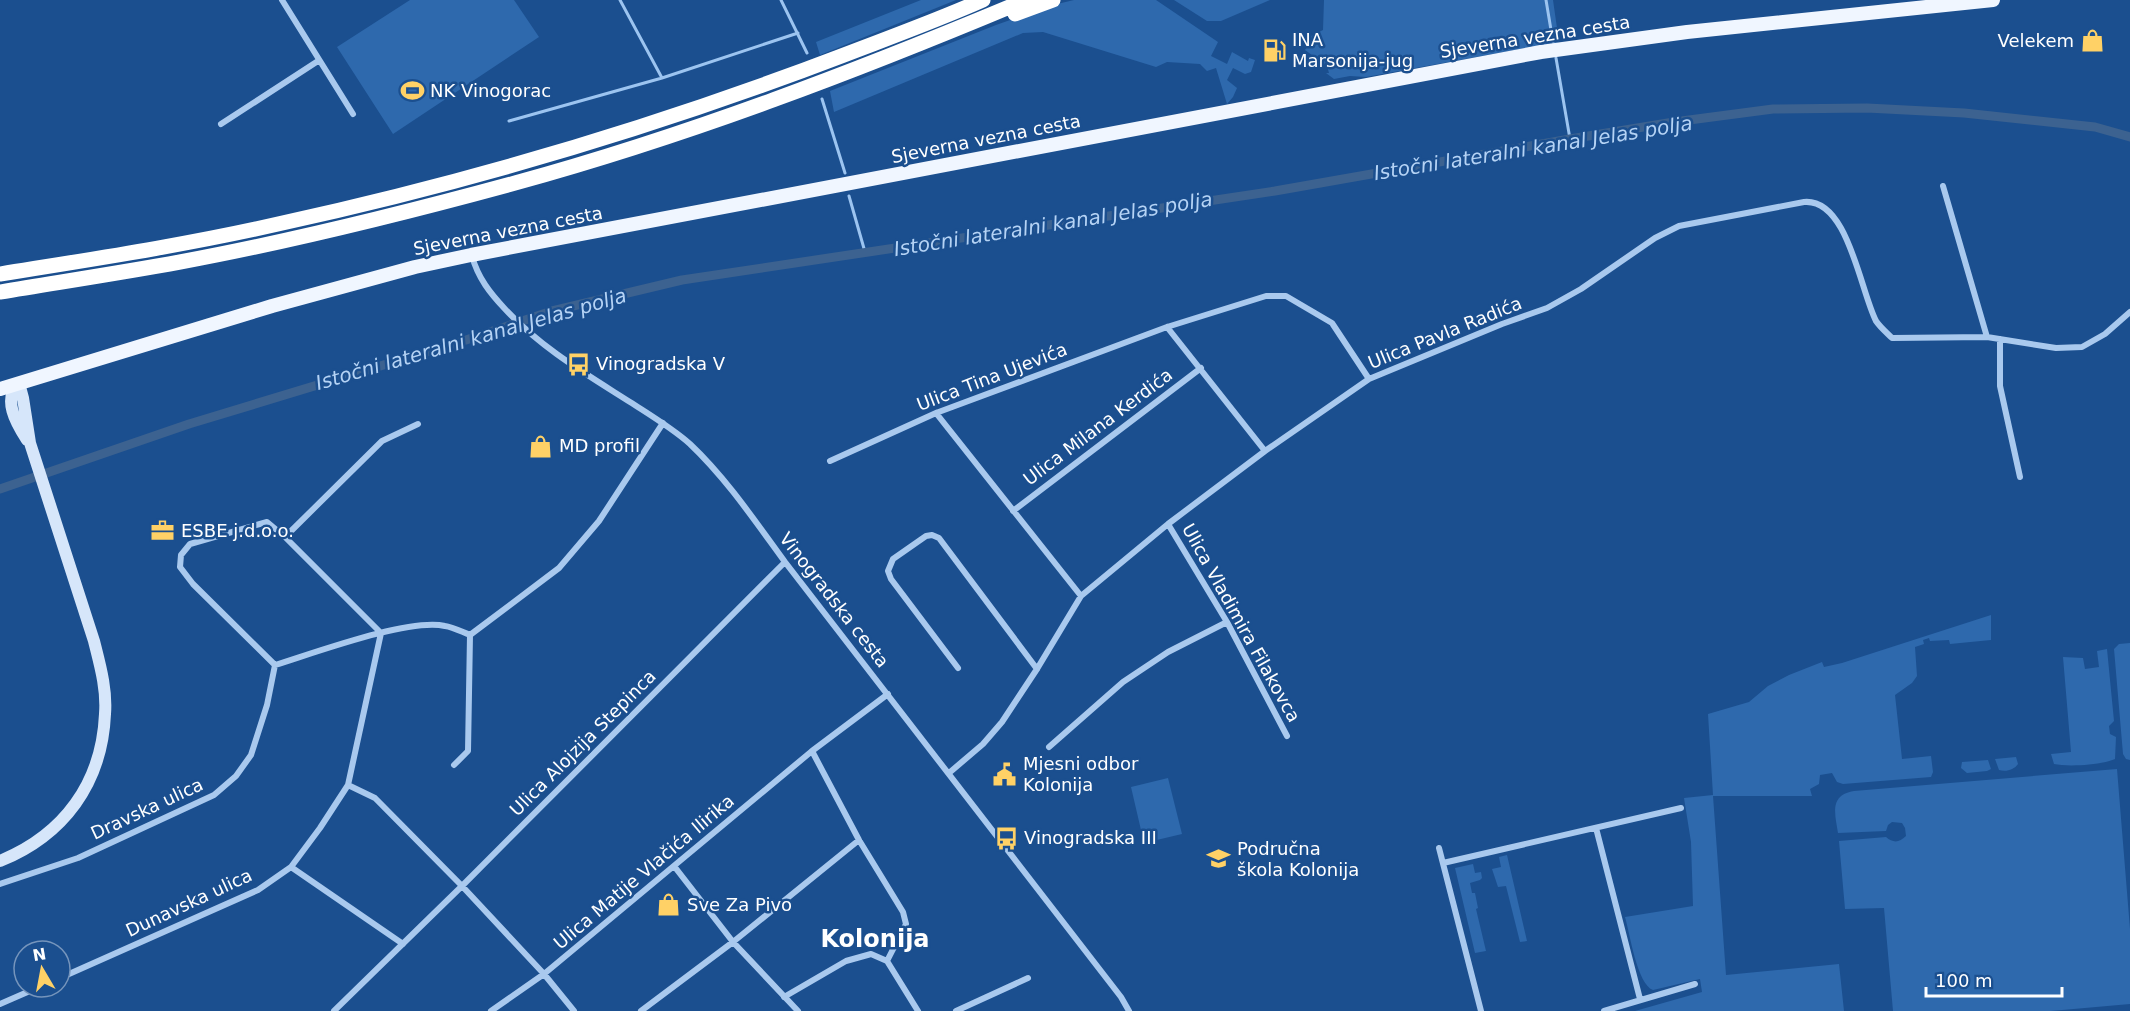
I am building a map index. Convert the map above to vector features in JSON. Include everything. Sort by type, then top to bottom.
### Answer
[{"type":"highway","points":[[0,274],[179,244],[279,224],[505,167],[647,125],[774,82],[965,5],[983,0]]},
{"type":"highway","points":[[0,292],[182,262],[285,240],[516,183],[660,139],[782,97],[941,36],[1026,0]]},
{"type":"highway","points":[[941,36],[955,37],[965,34],[1053,0]]},
{"type":"main road","name":"Sjeverna vezna cesta","points":[[0,389],[273,306],[415,267],[471,255],[1541,52],[1677,33],[1936,3],[1993,0]]},
{"type":"main road","points":[[19,382],[11,393],[14,416],[30,443]]},
{"type":"main road","points":[[0,861],[26,850],[57,826],[75,805],[92,777],[100,754],[106,713],[101,668],[94,641],[30,443],[19,382]]},
{"type":"main road","points":[[0,407],[14,416]]},
{"type":"street","points":[[283,0],[318,61],[353,114]]},
{"type":"street","points":[[221,124],[318,61]]},
{"type":"street","points":[[1943,186],[1987,337],[2056,348],[2082,347],[2105,334],[2130,312]]},
{"type":"street","name":"Ulica Pavla Radića","points":[[949,774],[983,744],[1002,722],[1081,596],[1168,524],[1265,451],[1369,379],[1502,324],[1547,308],[1581,289],[1655,238],[1679,226],[1813,201],[1837,219],[1877,322],[1892,338],[1987,337]]},
{"type":"street","name":"Vinogradska cesta","points":[[471,255],[488,291],[529,334],[567,362],[663,423],[690,444],[714,470],[888,694],[1128,1011]]},
{"type":"street","name":"Ulica Tina Ujevića","points":[[830,461],[936,413],[1167,327],[1266,296],[1287,296],[1332,323],[1369,379]]},
{"type":"street","points":[[1167,327],[1265,451]]},
{"type":"street","points":[[2000,339],[2000,386],[2020,477]]},
{"type":"street","name":"Ulica Milana Kerdića","points":[[1013,511],[1201,368]]},
{"type":"street","points":[[936,413],[1081,596]]},
{"type":"street","points":[[470,635],[559,568],[599,520],[663,423]]},
{"type":"street","points":[[285,537],[382,441],[418,424]]},
{"type":"street","points":[[381,633],[285,537],[267,522],[190,544],[181,555],[180,567],[193,584],[275,665],[381,633],[418,625],[444,625],[470,635]]},
{"type":"street","name":"Ulica Vladimira Filakovca","points":[[1168,524],[1227,622],[1287,736]]},
{"type":"street","points":[[958,668],[891,579],[888,571],[888,565],[892,559],[926,536],[932,535],[939,538],[1037,669]]},
{"type":"street","name":"Ulica Alojzija Stepinca","points":[[334,1011],[785,562]]},
{"type":"street","points":[[1049,747],[1123,682],[1168,652],[1227,622]]},
{"type":"street","name":"Dunavska ulica","points":[[72,973],[258,890],[291,867],[348,785],[381,633]]},
{"type":"street","points":[[454,765],[468,751],[470,635]]},
{"type":"street","name":"Dravska ulica","points":[[0,884],[78,858],[214,795],[236,776],[251,755],[267,705],[275,665]]},
{"type":"street","name":"Ulica Matije Vlačića Ilirika","points":[[491,1011],[544,974],[812,751],[888,694]]},
{"type":"street","points":[[812,751],[859,840],[903,912],[906,924],[887,961]]},
{"type":"street","points":[[348,785],[375,798],[462,886],[544,974],[574,1011]]},
{"type":"street","points":[[1443,863],[1681,808]]},
{"type":"street","points":[[1596,828],[1640,999]]},
{"type":"street","points":[[641,1011],[732,942],[859,840]]},
{"type":"street","points":[[1439,848],[1481,1011]]},
{"type":"street","points":[[674,866],[732,942],[798,1011]]},
{"type":"street","points":[[291,867],[403,944]]},
{"type":"street","points":[[784,997],[846,961],[871,954],[887,961],[918,1011]]},
{"type":"street","points":[[956,1011],[1028,978]]},
{"type":"street","points":[[1604,1011],[1695,984]]},
{"type":"shaded area","name":"NK Vinogorac","points":[[410,0],[514,0],[539,37],[393,134],[337,47]]},
{"type":"shaded area","points":[[921,0],[956,0],[820,55],[816,42]]},
{"type":"shaded area","points":[[1074,0],[1156,0],[1218,42],[1211,56],[1227,64],[1232,52],[1248,61],[1249,58],[1255,60],[1251,72],[1245,74],[1233,68],[1227,80],[1237,88],[1227,104],[1216,68],[1207,71],[1200,64],[1167,62],[1156,67],[1043,32],[1023,33],[834,112],[830,91],[996,25]]},
{"type":"shaded area","points":[[1174,0],[1270,0],[1221,21],[1207,21]]},
{"type":"shaded area","points":[[1324,0],[1553,0],[1559,42],[1366,77],[1350,76],[1334,79],[1326,73],[1329,73],[1327,66],[1305,50],[1307,47],[1299,42],[1323,30]]},
{"type":"shaded area","points":[[1991,615],[1991,640],[1950,644],[1949,640],[1930,641],[1929,638],[1923,640],[1924,644],[1915,647],[1917,676],[1912,683],[1895,695],[1902,759],[1931,756],[1933,772],[1931,777],[1843,784],[1837,782],[1832,773],[1820,775],[1819,784],[1810,789],[1812,796],[1713,796],[1726,975],[1839,964],[1844,1011],[1635,1011],[1702,992],[1700,979],[1653,990],[1647,986],[1638,969],[1625,917],[1693,906],[1691,842],[1684,798],[1713,795],[1708,714],[1749,702],[1768,686],[1822,662],[1824,667],[1842,663]]},
{"type":"shaded area","points":[[2130,643],[2130,760],[2126,759],[2123,754],[2114,649],[2119,644]]},
{"type":"shaded area","points":[[2107,649],[2114,721],[2109,726],[2110,734],[2116,737],[2115,759],[2085,765],[2054,764],[2051,754],[2071,752],[2063,657],[2083,658],[2085,669],[2099,667],[2097,651]]},
{"type":"shaded area","points":[[2016,757],[2018,764],[2014,768],[2007,771],[1999,770],[1995,759]]},
{"type":"shaded area","points":[[1988,760],[1991,769],[1987,771],[1967,773],[1961,768],[1962,762]]},
{"type":"shaded area","points":[[2117,769],[2130,929],[2130,1004],[2051,1011],[1893,1011],[1884,908],[1845,909],[1839,841],[1886,837],[1898,841],[1906,836],[1905,828],[1902,823],[1892,822],[1886,831],[1838,833],[1835,812],[1837,801],[1846,793],[1854,791]]},
{"type":"shaded area","points":[[1168,778],[1182,834],[1144,843],[1131,787]]},
{"type":"shaded area","points":[[1507,855],[1527,941],[1520,942],[1506,886],[1498,887],[1492,869],[1501,867],[1499,857]]},
{"type":"shaded area","points":[[1473,864],[1475,873],[1481,872],[1482,878],[1470,883],[1472,893],[1475,893],[1478,908],[1476,909],[1486,951],[1475,953],[1455,868]]},
{"type":"waterway","points":[[620,0],[662,78]]},
{"type":"waterway","points":[[781,0],[807,53]]},
{"type":"waterway","points":[[1546,0],[1553,42]]},
{"type":"waterway","points":[[509,121],[662,78],[798,33]]},
{"type":"waterway","points":[[1556,58],[1570,139]]},
{"type":"waterway","points":[[822,99],[845,173]]},
{"type":"waterway","name":"Istočni lateralni kanal Jelas polja","points":[[0,489],[189,424],[466,340],[552,311],[682,280],[1275,191],[1570,139],[1773,109],[1867,108],[1964,113],[2095,127],[2130,137]]},
{"type":"waterway","points":[[849,196],[865,252]]},
{"type":"place","name":"Velekem","points":[[2092,41]]},
{"type":"place","name":"INA Marsonija-jug","points":[[1274,50]]},
{"type":"place","name":"NK Vinogorac","points":[[412,91]]},
{"type":"place","name":"Vinogradska V","points":[[578,364]]},
{"type":"place","name":"MD profil","points":[[541,446]]},
{"type":"place","name":"ESBE j.d.o.o.","points":[[163,531]]},
{"type":"place","name":"Mjesni odbor Kolonija","points":[[1005,774]]},
{"type":"place","name":"Vinogradska III","points":[[1006,838]]},
{"type":"place","name":"Područna škola Kolonija","points":[[1219,859]]},
{"type":"place","name":"Sve Za Pivo","points":[[669,905]]},
{"type":"district","name":"Kolonija","points":[[875,939]]}]
